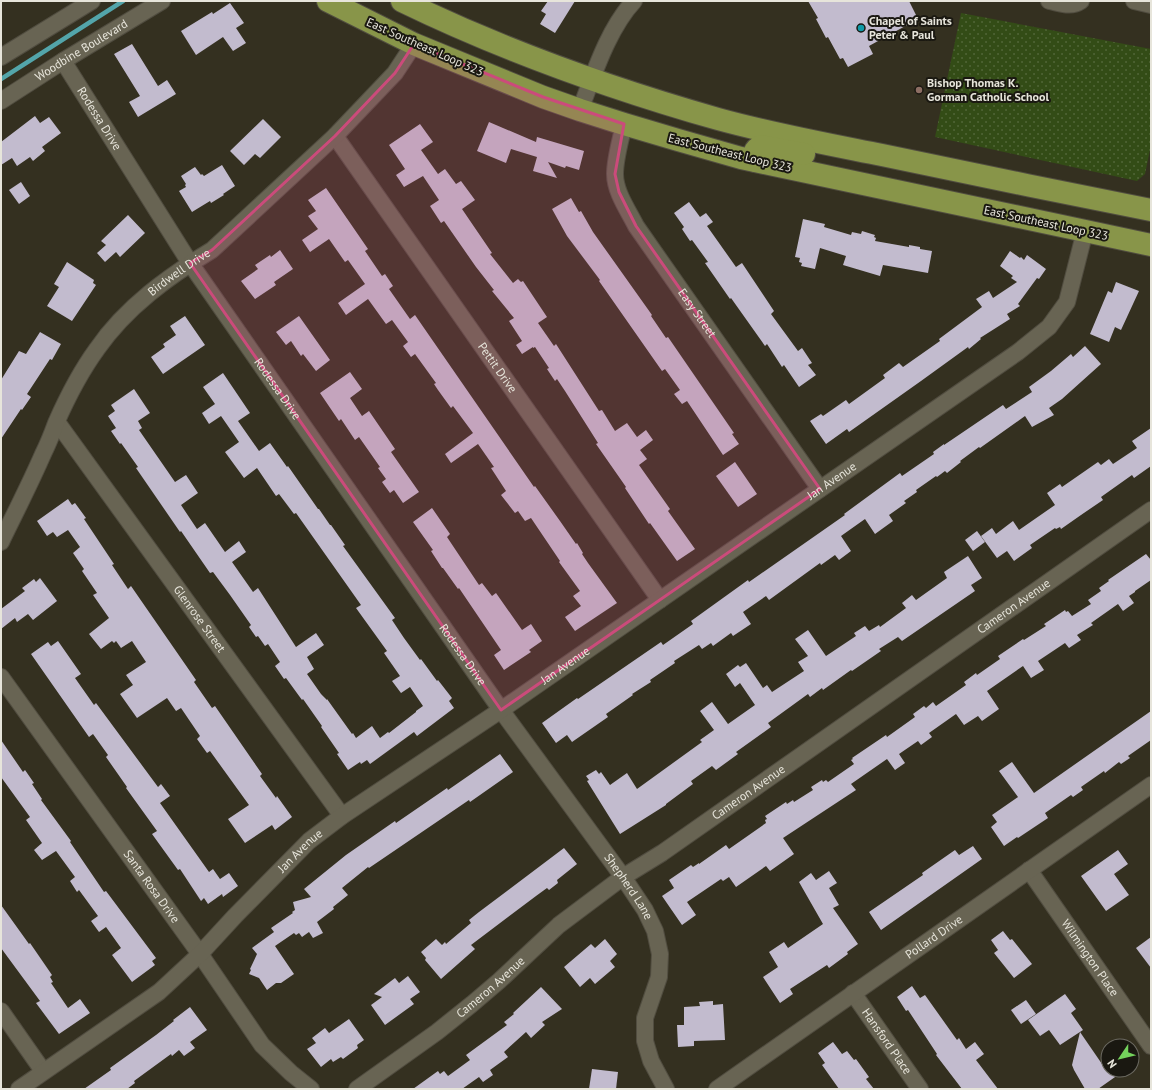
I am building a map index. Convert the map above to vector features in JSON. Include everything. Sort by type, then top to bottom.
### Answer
[{"type":"highway","name":"East Southeast Loop 323","points":[[328,1],[414,44],[472,69],[580,110],[624,124],[756,161],[1151,245]]},
{"type":"highway","points":[[402,1],[464,30],[534,58],[641,96],[719,119],[798,138],[1151,210]]},
{"type":"highway","points":[[756,161],[754,152],[761,146],[766,146],[961,187],[1014,183]]},
{"type":"street","points":[[1,57],[92,1]]},
{"type":"street","name":"Woodbine Boulevard","points":[[1,101],[63,61],[162,1]]},
{"type":"street","points":[[580,110],[612,33],[634,1]]},
{"type":"street","points":[[1049,1],[1069,5],[1077,4],[1081,1]]},
{"type":"street","points":[[1134,1],[1151,5]]},
{"type":"street","name":"Birdwell Drive","points":[[1,542],[78,380],[97,349],[110,333],[133,308],[158,286],[190,263],[212,250],[335,136],[395,73],[414,44]]},
{"type":"street","name":"Rodessa Drive","points":[[63,61],[190,263],[501,710]]},
{"type":"street","name":"Easy Street","points":[[624,124],[615,174],[619,192],[636,226],[820,490]]},
{"type":"street","name":"Pettit Drive","points":[[335,136],[660,600]]},
{"type":"street","name":"Jan Avenue","points":[[19,1089],[158,992],[200,954],[309,841],[342,816],[501,710],[1018,352],[1049,327],[1067,302],[1084,231]]},
{"type":"street","name":"Glenrose Street","points":[[57,422],[342,816]]},
{"type":"street","name":"Cameron Avenue","points":[[357,1089],[437,1032],[499,981],[559,925],[623,877],[668,848],[1151,510]]},
{"type":"street","name":"Santa Rosa Drive","points":[[1,677],[200,954],[262,1045],[291,1073],[311,1089]]},
{"type":"street","name":"Shepherd Lane","points":[[501,710],[623,877],[645,910],[655,931],[660,954],[659,977],[646,1018],[645,1041],[651,1061],[666,1089]]},
{"type":"street","name":"Pollard Drive","points":[[717,1089],[1151,785]]},
{"type":"street","name":"Wilmington Place","points":[[1029,870],[1151,1046]]},
{"type":"street","name":"Hansford Place","points":[[853,994],[920,1089]]},
{"type":"street","points":[[1,1011],[43,1071]]},
{"type":"highlighted area","points":[[414,44],[543,97],[624,124],[615,174],[619,192],[636,226],[820,489],[501,710],[190,263],[212,250],[335,136],[395,73]]},
{"type":"green space","points":[[961,13],[1151,49],[1151,145],[1145,174],[1137,181],[935,137]]},
{"type":"building","points":[[548,1],[575,1],[555,33],[540,24],[546,14],[541,11]]},
{"type":"building","name":"Chapel of Saints Peter & Paul","points":[[808,1],[909,1],[918,19],[869,46],[873,54],[848,67],[843,58],[840,59],[828,37],[826,38],[816,19],[818,18]]},
{"type":"building","points":[[230,3],[244,23],[236,28],[246,43],[233,51],[223,37],[196,55],[181,31]]},
{"type":"building","points":[[132,44],[158,86],[167,80],[176,94],[138,117],[129,102],[140,96],[114,54]]},
{"type":"building","points":[[35,116],[40,123],[49,117],[61,133],[42,147],[45,151],[33,161],[30,157],[17,166],[12,158],[1,165],[1,142]]},
{"type":"building","points":[[263,119],[281,137],[260,158],[255,154],[244,165],[230,151]]},
{"type":"building","points":[[489,122],[536,142],[537,137],[584,151],[579,170],[566,166],[565,168],[548,162],[557,178],[533,171],[537,157],[511,149],[506,163],[477,151]]},
{"type":"building","points":[[420,124],[433,142],[421,150],[438,174],[445,169],[456,184],[461,181],[475,200],[462,209],[492,253],[490,254],[513,283],[518,279],[521,282],[523,281],[547,317],[538,323],[554,346],[556,344],[599,411],[602,410],[615,431],[627,423],[637,437],[646,430],[653,440],[640,450],[647,459],[639,465],[670,509],[668,511],[695,549],[677,561],[650,523],[649,524],[625,488],[626,487],[596,444],[598,443],[565,391],[557,379],[555,381],[547,369],[549,368],[535,347],[522,354],[516,345],[522,341],[509,321],[514,318],[492,291],[494,290],[444,221],[441,223],[430,206],[439,200],[423,176],[404,187],[396,175],[405,169],[389,145]]},
{"type":"building","points":[[222,165],[235,186],[211,203],[210,201],[192,212],[179,191],[186,187],[186,184],[181,176],[195,167],[201,175],[202,174],[204,176]]},
{"type":"building","points":[[21,182],[30,196],[19,204],[9,190]]},
{"type":"building","points":[[326,188],[368,249],[365,251],[382,276],[385,274],[393,286],[389,289],[410,319],[415,315],[534,487],[535,486],[576,544],[577,543],[588,563],[617,603],[575,631],[565,617],[581,606],[573,596],[580,591],[559,562],[560,561],[531,518],[525,521],[518,511],[515,513],[501,495],[506,491],[491,468],[494,467],[478,444],[451,463],[445,454],[473,433],[453,406],[451,408],[434,384],[436,383],[415,354],[411,357],[403,346],[408,342],[392,320],[386,324],[368,299],[346,315],[338,303],[365,284],[348,260],[345,262],[329,239],[310,252],[302,240],[318,229],[308,216],[316,211],[308,200]]},
{"type":"building","points":[[571,198],[579,212],[581,211],[593,232],[652,315],[651,316],[666,338],[668,337],[734,433],[732,434],[739,444],[723,455],[687,401],[682,404],[674,394],[680,390],[665,369],[662,371],[599,281],[600,280],[567,236],[552,209]]},
{"type":"building","points":[[689,202],[700,217],[706,213],[713,222],[707,226],[736,267],[742,263],[774,311],[771,314],[798,351],[802,348],[812,363],[808,365],[816,375],[799,387],[784,365],[782,367],[767,344],[765,346],[731,298],[730,299],[705,263],[708,262],[682,229],[684,227],[674,213]]},
{"type":"building","points":[[128,215],[145,233],[120,257],[116,252],[105,262],[97,253],[106,245],[101,241]]},
{"type":"building","points":[[803,219],[825,224],[824,227],[851,235],[852,232],[861,234],[862,231],[875,235],[875,241],[909,247],[909,245],[932,251],[928,273],[883,265],[880,276],[843,265],[846,256],[820,248],[815,269],[801,266],[802,263],[799,262],[800,258],[795,257]]},
{"type":"building","points":[[280,250],[293,269],[274,282],[276,285],[255,299],[241,281],[258,269],[255,265],[270,255],[271,257]]},
{"type":"building","points":[[1010,251],[1024,260],[1027,255],[1046,269],[1039,279],[1037,278],[1018,304],[1020,306],[1007,314],[1010,319],[980,338],[981,339],[969,349],[968,347],[849,432],[847,429],[826,444],[810,421],[821,414],[823,416],[846,400],[849,404],[885,378],[883,375],[899,363],[903,367],[940,341],[939,339],[982,307],[976,299],[989,291],[993,298],[1017,282],[1011,278],[1013,276],[1000,266]]},
{"type":"building","points":[[67,262],[94,280],[93,283],[96,285],[72,321],[47,306],[59,287],[54,284]]},
{"type":"building","points":[[1116,282],[1139,291],[1121,330],[1115,327],[1109,342],[1090,334],[1108,291],[1112,293]]},
{"type":"building","points":[[185,316],[205,345],[163,374],[151,357],[165,347],[163,344],[176,335],[170,326]]},
{"type":"building","points":[[299,316],[330,360],[316,371],[303,354],[301,356],[291,341],[286,345],[276,332]]},
{"type":"building","points":[[40,332],[61,344],[52,360],[50,359],[27,394],[31,397],[1,439],[1,380],[19,351],[26,354]]},
{"type":"building","points":[[1085,346],[1101,364],[1062,399],[1049,408],[1054,415],[1032,427],[1025,416],[980,448],[979,447],[947,473],[945,471],[916,490],[917,492],[904,501],[906,503],[889,515],[893,521],[875,534],[865,519],[841,536],[851,551],[839,560],[835,555],[821,565],[820,563],[769,600],[766,596],[743,612],[751,624],[733,636],[731,633],[713,646],[711,643],[702,649],[699,645],[674,661],[675,663],[650,680],[651,682],[632,694],[633,695],[606,714],[608,717],[572,742],[567,735],[556,743],[542,723],[661,642],[663,645],[693,624],[691,621],[748,580],[749,582],[845,515],[844,514],[900,473],[902,476],[934,454],[933,452],[944,444],[1003,405],[1006,409],[1032,392],[1029,387],[1071,354],[1073,357]]},
{"type":"building","points":[[350,372],[362,389],[350,398],[362,416],[369,411],[395,449],[391,452],[419,492],[403,503],[394,490],[390,493],[382,482],[386,479],[378,468],[380,467],[359,437],[355,440],[341,419],[339,421],[320,393]]},
{"type":"building","points":[[223,373],[250,413],[238,421],[259,451],[270,443],[287,467],[288,466],[395,618],[392,620],[404,638],[420,660],[421,659],[452,698],[449,701],[454,708],[417,736],[414,732],[370,764],[367,760],[361,764],[360,762],[348,770],[337,754],[339,753],[321,727],[322,726],[303,699],[302,700],[286,678],[284,679],[275,666],[280,662],[268,644],[265,646],[258,636],[256,637],[249,627],[251,625],[230,595],[213,572],[210,573],[181,531],[180,532],[136,468],[138,467],[111,431],[116,428],[108,416],[115,411],[111,405],[134,389],[150,413],[138,421],[142,428],[139,430],[175,482],[186,475],[198,493],[181,505],[197,529],[205,523],[225,552],[239,541],[246,552],[232,562],[253,592],[258,588],[296,647],[316,633],[324,645],[307,657],[314,669],[307,674],[321,694],[327,699],[356,738],[372,726],[380,738],[388,732],[389,733],[423,706],[410,687],[401,693],[392,681],[400,676],[384,653],[387,651],[356,608],[361,605],[296,513],[294,514],[279,494],[276,496],[257,468],[244,478],[225,452],[239,442],[221,416],[209,424],[202,413],[215,404],[203,387]]},
{"type":"building","points":[[1151,428],[1151,466],[1134,478],[1132,475],[1101,497],[1103,500],[1061,529],[1060,527],[1055,528],[1030,545],[1032,548],[1014,561],[1007,551],[997,558],[981,536],[992,528],[996,534],[1013,521],[1019,530],[1055,505],[1047,493],[1060,484],[1062,487],[1098,462],[1101,465],[1109,459],[1113,464],[1137,448],[1132,441]]},
{"type":"building","points":[[735,462],[757,494],[738,507],[716,476]]},
{"type":"building","points":[[68,499],[72,505],[75,503],[86,518],[84,519],[114,564],[112,565],[128,589],[131,586],[196,680],[194,682],[212,708],[215,706],[262,774],[260,776],[292,817],[275,830],[272,825],[245,843],[228,819],[249,805],[210,751],[207,753],[197,739],[200,736],[181,708],[176,711],[167,698],[137,718],[120,694],[133,685],[126,675],[146,662],[132,641],[121,648],[116,641],[114,643],[112,641],[101,649],[89,634],[109,618],[93,595],[97,593],[82,571],[84,569],[73,553],[80,547],[68,530],[57,537],[53,532],[47,536],[37,521]]},
{"type":"building","points":[[432,508],[450,534],[447,537],[479,585],[482,583],[492,596],[496,593],[522,630],[531,624],[542,641],[529,650],[531,652],[504,670],[494,655],[501,650],[459,588],[458,589],[442,568],[431,551],[433,550],[413,522]]},
{"type":"building","points":[[977,531],[985,542],[973,551],[965,540]]},
{"type":"building","points":[[1146,554],[1151,560],[1151,580],[1129,596],[1134,603],[1123,611],[1118,604],[1091,623],[1093,625],[1077,635],[1081,640],[1069,648],[1065,643],[1038,661],[1044,670],[1031,678],[1023,666],[987,691],[999,709],[982,721],[978,716],[964,725],[956,714],[929,733],[932,737],[921,745],[918,741],[899,754],[905,763],[895,770],[887,759],[851,784],[856,790],[783,838],[794,854],[770,871],[766,866],[736,887],[729,877],[723,881],[721,879],[687,902],[696,915],[682,925],[662,896],[674,888],[669,880],[691,865],[693,867],[699,864],[726,845],[729,849],[766,823],[765,820],[767,819],[765,816],[786,802],[787,804],[793,800],[794,802],[813,790],[811,787],[822,780],[823,782],[826,780],[828,782],[854,764],[851,760],[853,759],[852,758],[886,735],[887,737],[915,717],[913,714],[924,706],[926,708],[933,702],[936,706],[966,685],[964,682],[976,673],[977,675],[1000,659],[998,656],[1046,626],[1044,624],[1065,610],[1072,616],[1091,604],[1088,600],[1101,591],[1099,588],[1109,581],[1108,580]]},
{"type":"building","points":[[968,556],[982,578],[971,585],[975,591],[902,641],[898,637],[879,649],[881,651],[823,690],[822,688],[810,697],[808,694],[768,723],[771,727],[736,752],[738,754],[716,770],[712,766],[691,781],[693,784],[666,805],[620,834],[587,781],[589,780],[586,776],[596,770],[599,774],[601,772],[610,785],[627,773],[637,789],[702,742],[700,740],[714,730],[700,711],[712,702],[728,724],[755,705],[740,683],[735,687],[726,674],[738,665],[740,667],[746,663],[763,688],[767,685],[772,692],[804,671],[798,662],[808,656],[795,639],[808,630],[826,656],[856,636],[854,633],[865,626],[869,631],[879,625],[880,627],[906,608],[902,603],[912,595],[916,600],[947,578],[944,572]]},
{"type":"building","points":[[40,578],[57,601],[33,620],[28,614],[17,622],[15,618],[1,629],[1,609],[25,591],[22,588],[34,579],[36,582]]},
{"type":"building","points":[[58,641],[81,674],[75,678],[94,705],[96,703],[158,787],[161,784],[170,796],[160,803],[209,872],[213,869],[220,879],[229,873],[238,886],[223,897],[222,894],[208,904],[204,898],[201,901],[180,869],[178,870],[152,834],[157,831],[106,757],[108,755],[93,734],[89,737],[31,654],[48,642],[51,646]]},
{"type":"building","points":[[1151,711],[1151,740],[1128,756],[1130,758],[1121,764],[1119,762],[1105,773],[1104,771],[1081,787],[1083,790],[1073,797],[1071,795],[1045,813],[1048,818],[1004,846],[991,827],[997,822],[992,815],[1018,797],[999,771],[1012,762],[1034,793]]},
{"type":"building","points":[[1,740],[23,772],[25,770],[34,783],[32,784],[42,799],[41,800],[71,841],[70,842],[104,892],[106,891],[156,958],[152,961],[155,965],[132,982],[112,955],[121,948],[106,927],[99,932],[91,921],[98,916],[79,890],[77,892],[70,881],[75,877],[56,851],[42,860],[34,850],[42,843],[26,820],[30,817],[1,777]]},
{"type":"building","points":[[500,754],[513,772],[470,802],[469,800],[369,868],[368,867],[342,888],[348,895],[333,907],[334,909],[317,922],[323,933],[313,938],[309,932],[302,937],[299,933],[296,935],[294,933],[275,946],[294,974],[281,983],[276,983],[267,990],[259,978],[249,974],[257,954],[252,948],[274,932],[271,928],[293,913],[292,912],[295,910],[293,902],[311,897],[304,889],[346,855],[395,821],[396,823],[447,788],[448,790]]},
{"type":"building","points":[[973,846],[982,859],[881,930],[869,912],[923,875],[922,873],[955,850],[959,855]]},
{"type":"building","points":[[564,848],[577,864],[557,880],[558,883],[549,890],[547,888],[471,945],[475,949],[441,979],[425,960],[426,958],[421,952],[436,939],[442,945],[445,942],[446,944],[471,923],[469,920]]},
{"type":"building","points":[[1118,850],[1128,864],[1114,874],[1129,895],[1106,911],[1081,876]]},
{"type":"building","points":[[829,871],[837,883],[829,888],[839,905],[833,908],[858,944],[847,952],[848,954],[829,968],[827,965],[790,989],[793,994],[780,1003],[763,977],[778,967],[769,952],[784,942],[788,948],[823,924],[799,882],[811,873],[816,880]]},
{"type":"building","points":[[1,905],[52,975],[50,977],[53,982],[51,983],[68,1008],[80,999],[90,1013],[59,1034],[36,1003],[40,1001],[1,948]]},
{"type":"building","points":[[1003,931],[1010,940],[1012,939],[1032,964],[1014,978],[994,953],[998,950],[991,940]]},
{"type":"building","points":[[1151,937],[1151,968],[1136,948]]},
{"type":"building","points":[[605,939],[617,954],[610,961],[615,967],[595,984],[590,978],[580,987],[564,967],[591,944],[595,948]]},
{"type":"building","points":[[408,976],[420,992],[410,999],[414,1004],[385,1025],[371,1005],[382,997],[374,994],[395,978],[399,983]]},
{"type":"building","points":[[912,986],[920,998],[925,995],[957,1040],[959,1038],[966,1049],[975,1042],[984,1054],[976,1060],[998,1089],[962,1089],[936,1055],[937,1054],[908,1010],[906,1011],[897,997]]},
{"type":"building","points":[[541,987],[562,1009],[542,1022],[545,1025],[531,1038],[526,1032],[504,1052],[508,1057],[490,1070],[493,1075],[483,1082],[479,1077],[462,1089],[413,1089],[438,1071],[440,1074],[444,1071],[448,1076],[470,1060],[466,1055],[507,1025],[504,1022]]},
{"type":"building","points":[[1065,994],[1076,1009],[1071,1013],[1083,1030],[1060,1045],[1049,1030],[1040,1036],[1028,1020]]},
{"type":"building","points":[[1026,1000],[1036,1014],[1021,1024],[1011,1010]]},
{"type":"building","points":[[713,1001],[713,1005],[723,1004],[725,1040],[694,1041],[694,1046],[678,1047],[677,1025],[684,1025],[684,1007],[700,1006],[699,1002]]},
{"type":"building","points":[[190,1007],[207,1030],[190,1042],[195,1048],[184,1056],[179,1050],[172,1056],[171,1054],[134,1081],[135,1083],[127,1089],[84,1089],[111,1070],[110,1068],[156,1035]]},
{"type":"building","points":[[349,1019],[364,1040],[357,1045],[358,1048],[343,1059],[341,1057],[333,1062],[331,1059],[321,1067],[307,1049],[316,1043],[312,1038],[325,1028],[329,1033]]},
{"type":"building","points":[[1080,1032],[1100,1061],[1100,1078],[1114,1078],[1098,1089],[1085,1089],[1072,1065]]},
{"type":"building","points":[[833,1042],[842,1054],[847,1051],[854,1060],[856,1059],[869,1077],[866,1079],[874,1089],[839,1089],[822,1065],[825,1063],[818,1053]]},
{"type":"building","points":[[592,1069],[618,1072],[616,1089],[589,1089]]},
{"type":"waterway","points":[[1,79],[123,1]]},
{"type":"place","name":"Chapel of Saints Peter & Paul","points":[[861,28]]},
{"type":"place","name":"Bishop Thomas K. Gorman Catholic School","points":[[919,90]]}]
